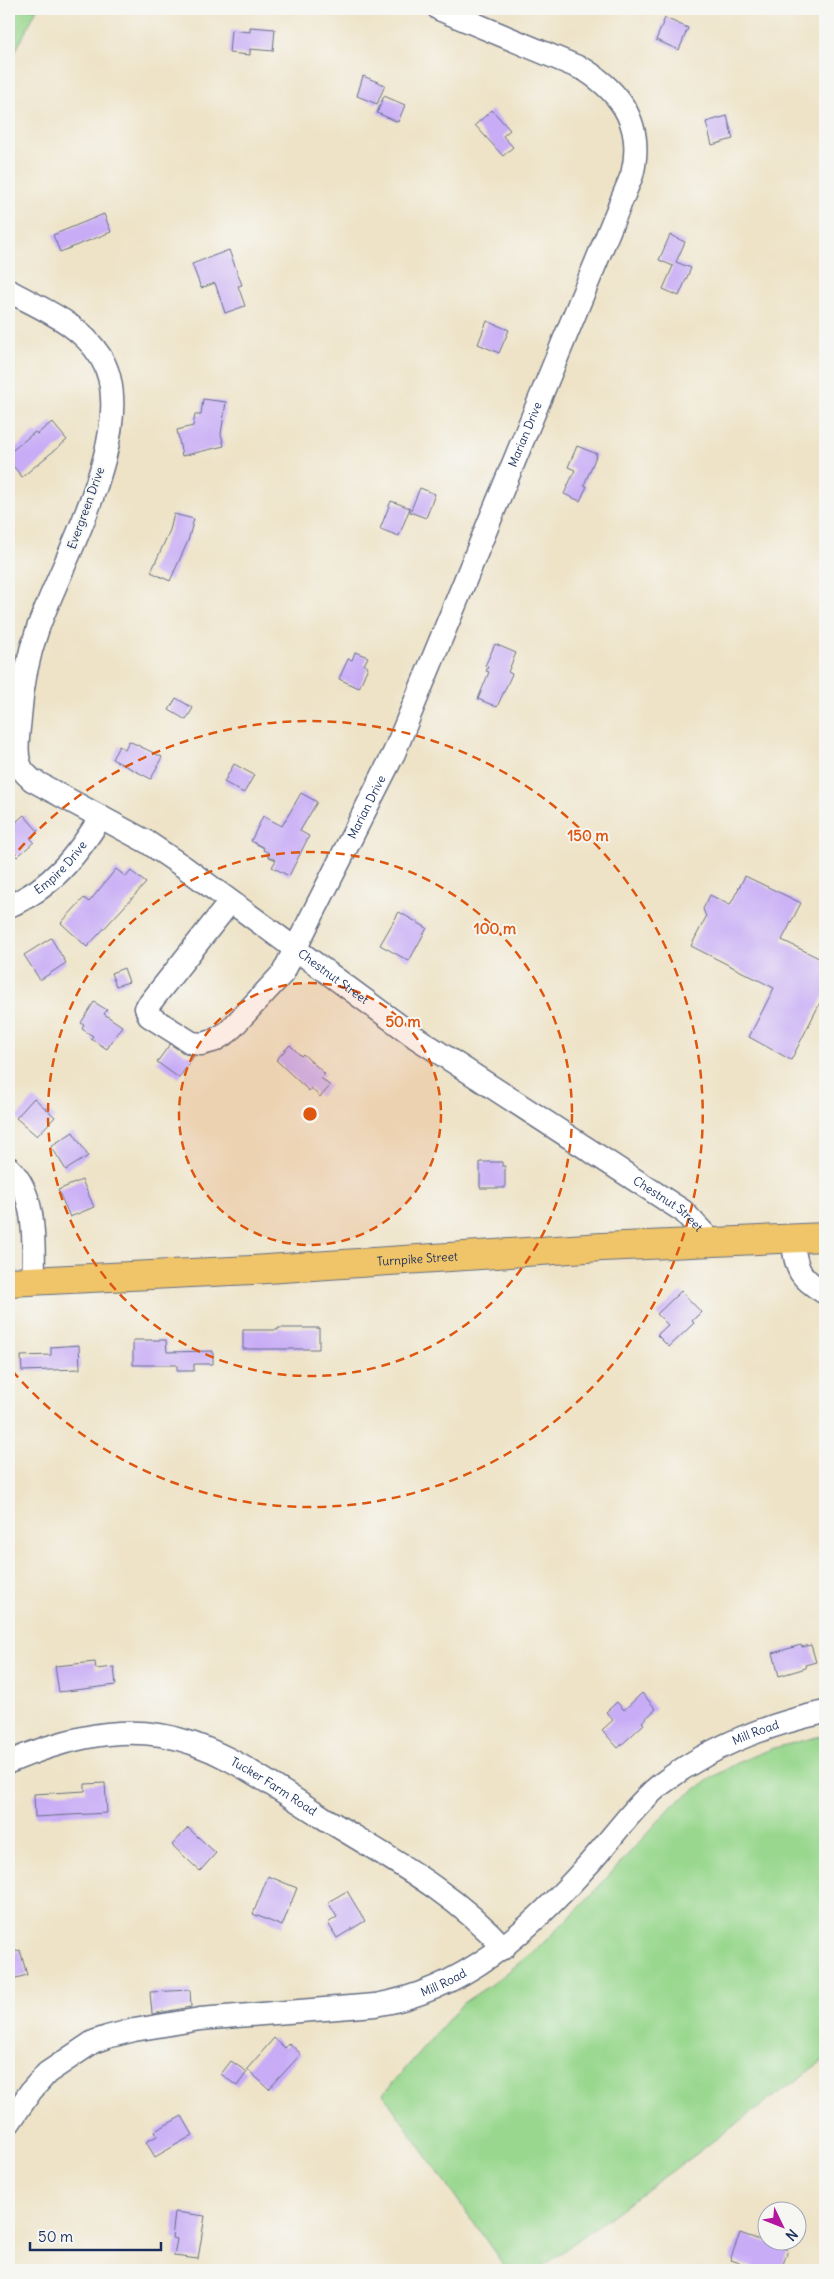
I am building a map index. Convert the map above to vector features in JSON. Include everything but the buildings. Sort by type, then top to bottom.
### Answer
[{"type":"highway","name":"Turnpike Street","points":[[21,1282],[825,1237]]},
{"type":"street","name":"Marian Drive","points":[[230,902],[146,1008],[149,1016],[192,1043],[202,1044],[213,1041],[228,1032],[283,973],[394,753],[632,175],[636,157],[633,127],[615,94],[602,81],[585,70],[439,9]]},
{"type":"street","name":"Evergreen Drive","points":[[9,291],[66,321],[84,337],[100,356],[110,375],[113,394],[113,417],[100,471],[82,524],[38,627],[28,658],[18,750],[21,769]]},
{"type":"street","name":"Chestnut Street","points":[[21,769],[32,780],[147,842],[415,1037],[683,1211],[714,1244]]},
{"type":"street","name":"Empire Drive","points":[[9,906],[42,889],[58,875],[81,848],[101,817]]},
{"type":"street","points":[[9,1168],[23,1187],[30,1207],[33,1230],[21,1282]]},
{"type":"street","points":[[792,1238],[796,1263],[806,1281],[825,1294]]},
{"type":"street","name":"Mill Road","points":[[9,2123],[31,2091],[47,2073],[93,2042],[134,2030],[200,2019],[319,2008],[358,2008],[392,2002],[444,1985],[504,1948],[586,1868],[638,1807],[660,1786],[705,1755],[731,1741],[764,1728],[825,1712]]},
{"type":"street","name":"Tucker Farm Road","points":[[9,1762],[57,1744],[122,1733],[159,1735],[202,1746],[236,1764],[428,1882],[467,1911],[504,1948]]},
{"type":"green space","points":[[9,9],[37,9],[9,64]]},
{"type":"green space","points":[[825,1735],[825,2059],[537,2270],[507,2270],[383,2094],[463,2003],[499,1979],[540,1946],[583,1904],[673,1805],[713,1777],[741,1761],[770,1749]]}]
